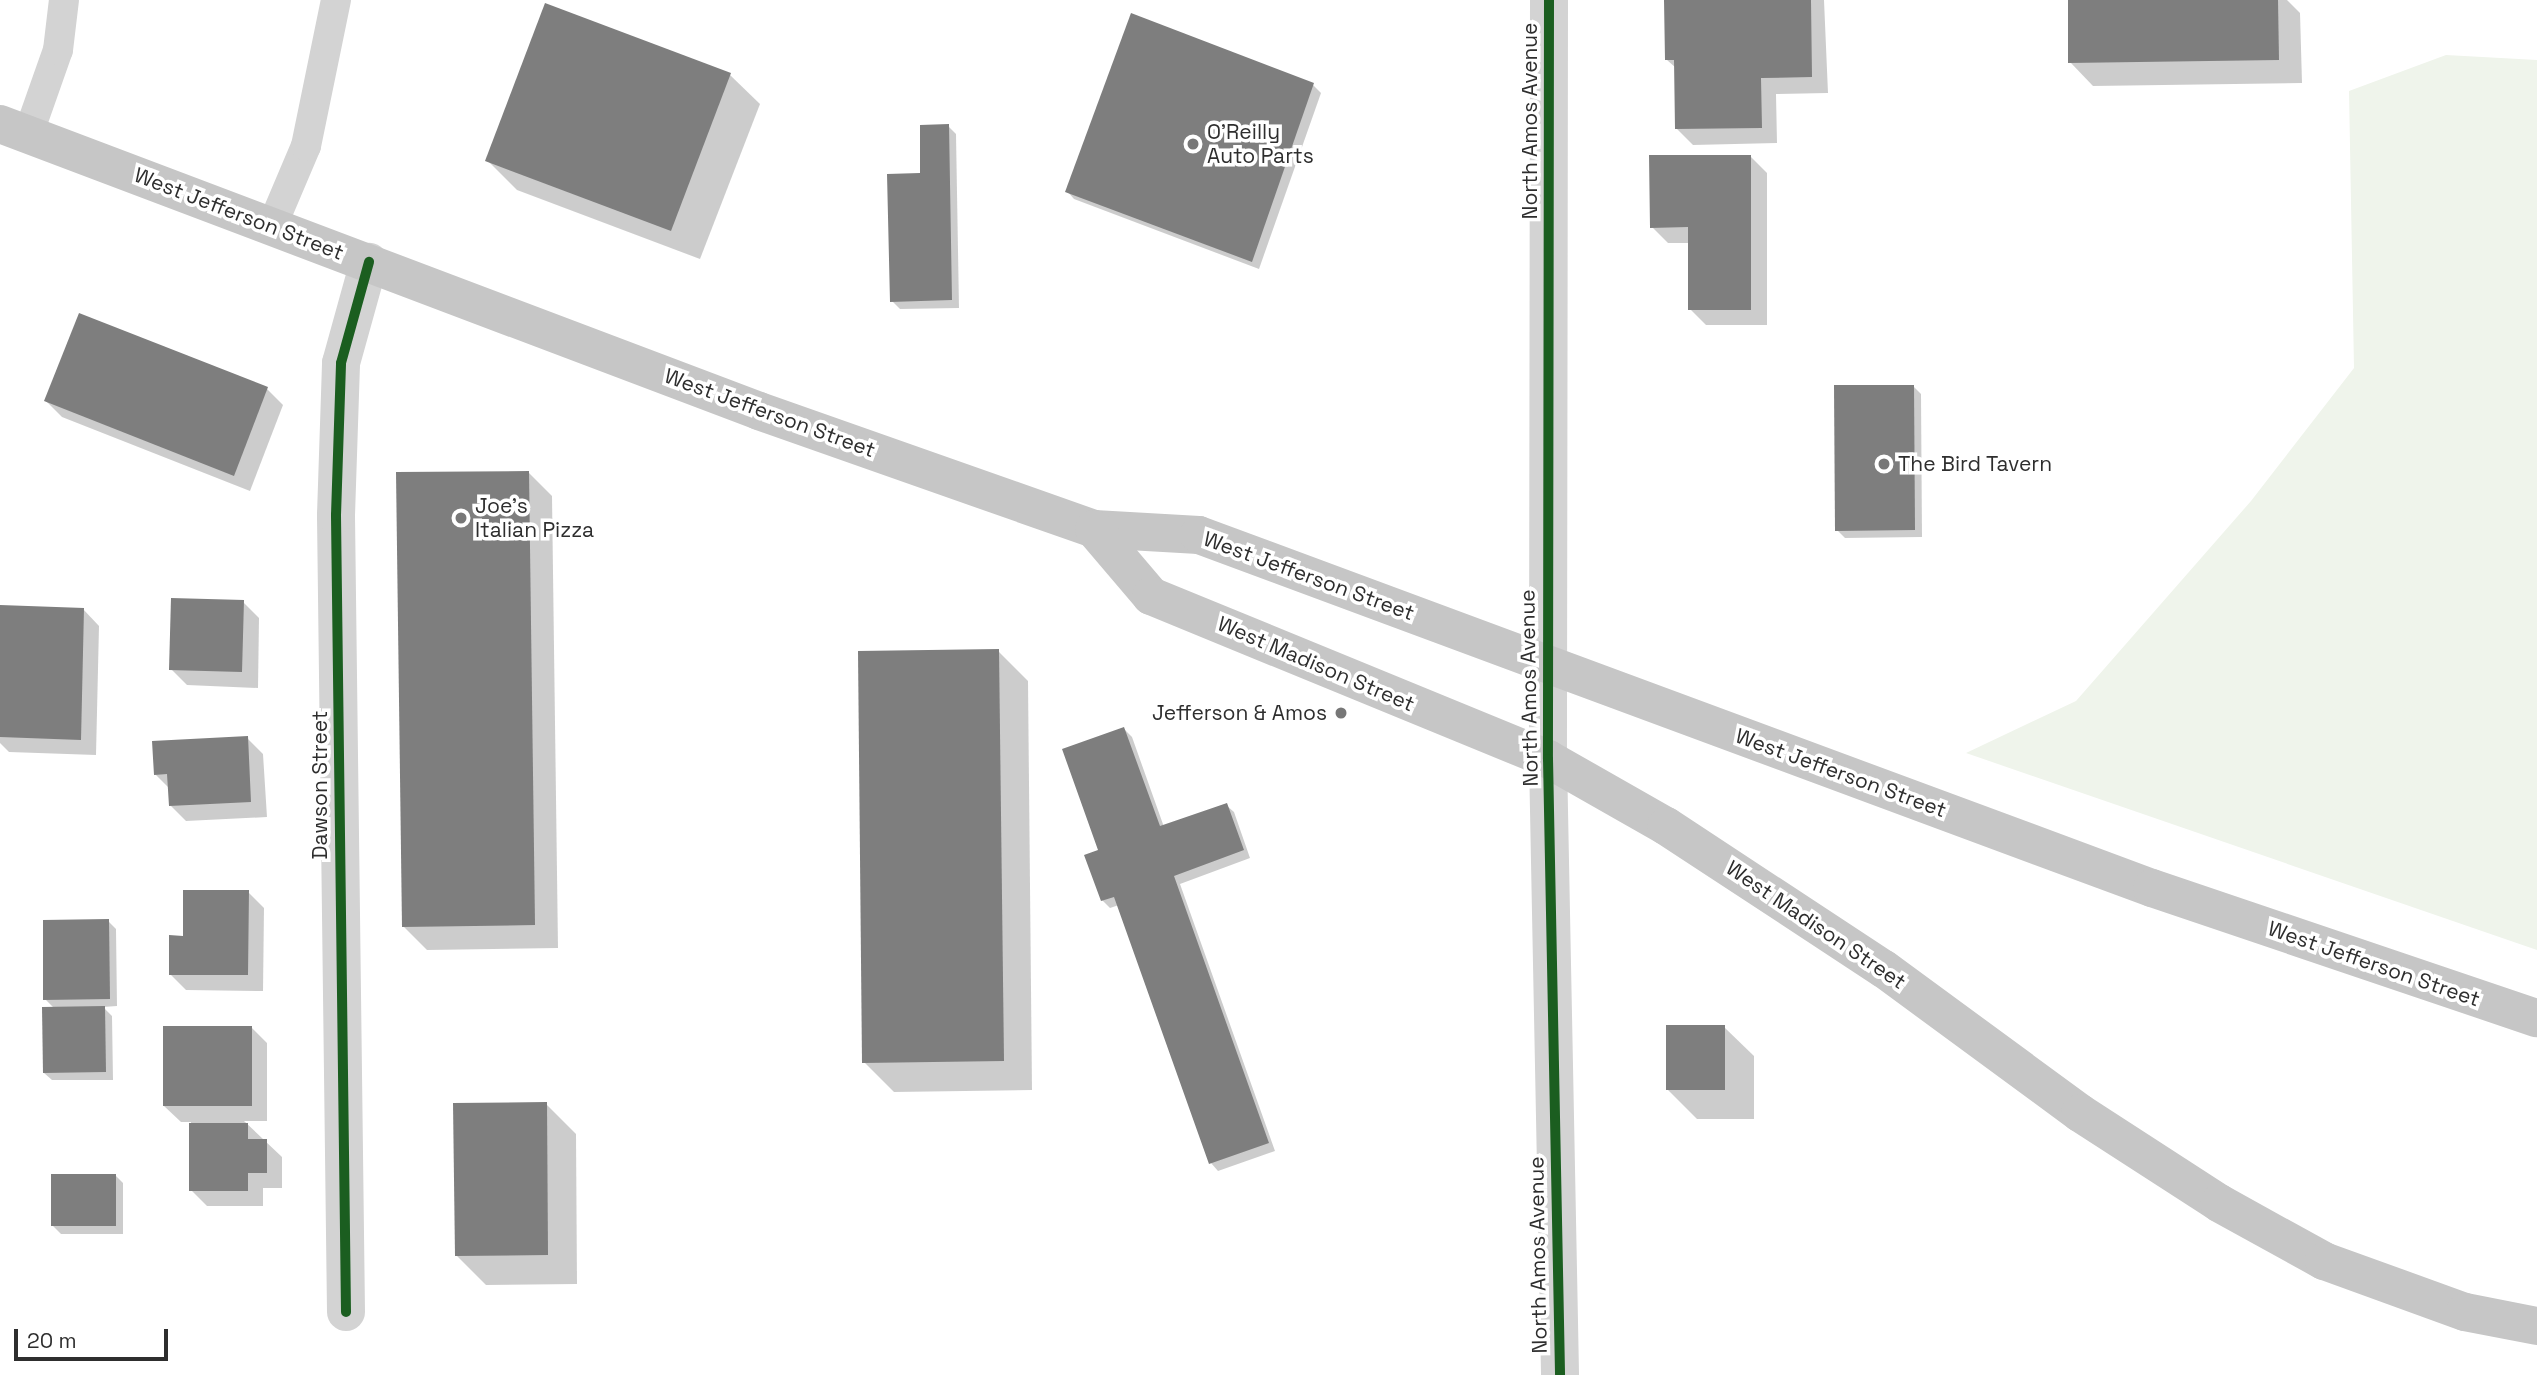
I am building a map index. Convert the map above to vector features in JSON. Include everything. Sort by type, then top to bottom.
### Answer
[{"type":"main road","name":"West Jefferson Street","points":[[14,129],[759,411],[1094,529],[1199,534],[2152,888],[2537,1018]]},
{"type":"main road","name":"West Madison Street","points":[[1094,529],[1151,596],[1548,759],[1666,827],[1831,933],[2080,1113],[2219,1203],[2324,1261],[2465,1312],[2537,1326]]},
{"type":"street","name":"North Amos Avenue","points":[[1549,0],[1548,759],[1560,1375]]},
{"type":"street","name":"Dawson Street","points":[[346,1312],[336,515],[341,363],[369,262]]},
{"type":"lane","points":[[14,129],[58,50],[64,0]]},
{"type":"lane","points":[[272,226],[306,146],[336,0]]},
{"type":"shaded area","points":[[2446,55],[2537,60],[2537,950],[1966,753],[2076,701],[2251,501],[2354,368],[2349,91]]},
{"type":"building","points":[[1664,0],[1811,0],[1812,77],[1761,78],[1762,128],[1675,129],[1674,60],[1665,60]]},
{"type":"building","points":[[2068,0],[2278,0],[2279,60],[2068,63]]},
{"type":"building","points":[[545,3],[731,73],[671,231],[485,161]]},
{"type":"building","points":[[1131,13],[1314,83],[1252,262],[1065,192]]},
{"type":"building","points":[[949,124],[952,300],[890,302],[887,174],[920,173],[920,125]]},
{"type":"building","points":[[1649,155],[1751,155],[1751,310],[1688,310],[1688,227],[1650,228]]},
{"type":"building","points":[[79,313],[268,387],[234,476],[44,401]]},
{"type":"building","points":[[1834,385],[1914,385],[1915,530],[1835,531]]},
{"type":"building","points":[[529,471],[535,925],[402,927],[396,472]]},
{"type":"building","points":[[171,598],[244,600],[242,672],[169,670]]},
{"type":"building","points":[[0,605],[84,608],[81,740],[0,737]]},
{"type":"building","points":[[999,649],[1004,1061],[862,1063],[858,651]]},
{"type":"building","points":[[1124,727],[1160,826],[1227,803],[1244,850],[1174,876],[1269,1143],[1209,1164],[1114,897],[1101,901],[1084,855],[1098,850],[1062,749]]},
{"type":"building","points":[[248,736],[251,802],[169,806],[167,774],[154,775],[152,741]]},
{"type":"building","points":[[183,890],[249,890],[248,975],[169,975],[169,935],[183,936]]},
{"type":"building","points":[[109,919],[110,999],[43,1000],[43,920]]},
{"type":"building","points":[[105,1006],[106,1072],[43,1073],[42,1007]]},
{"type":"building","points":[[1666,1025],[1725,1025],[1725,1090],[1666,1090]]},
{"type":"building","points":[[163,1026],[252,1026],[252,1106],[163,1106]]},
{"type":"building","points":[[547,1102],[548,1255],[455,1256],[453,1103]]},
{"type":"building","points":[[189,1123],[248,1123],[248,1139],[267,1139],[267,1173],[248,1173],[248,1191],[189,1191]]},
{"type":"building","points":[[51,1174],[116,1174],[116,1226],[51,1226]]},
{"type":"cycle path","points":[[1549,0],[1548,759],[1560,1375]]},
{"type":"cycle path","points":[[346,1312],[336,515],[341,363],[369,262]]},
{"type":"place","name":"O'Reilly Auto Parts","points":[[1193,144]]},
{"type":"place","name":"The Bird Tavern","points":[[1884,464]]},
{"type":"place","name":"Joe's Italian Pizza","points":[[461,518]]},
{"type":"place","name":"Jefferson & Amos","points":[[1341,713]]}]
